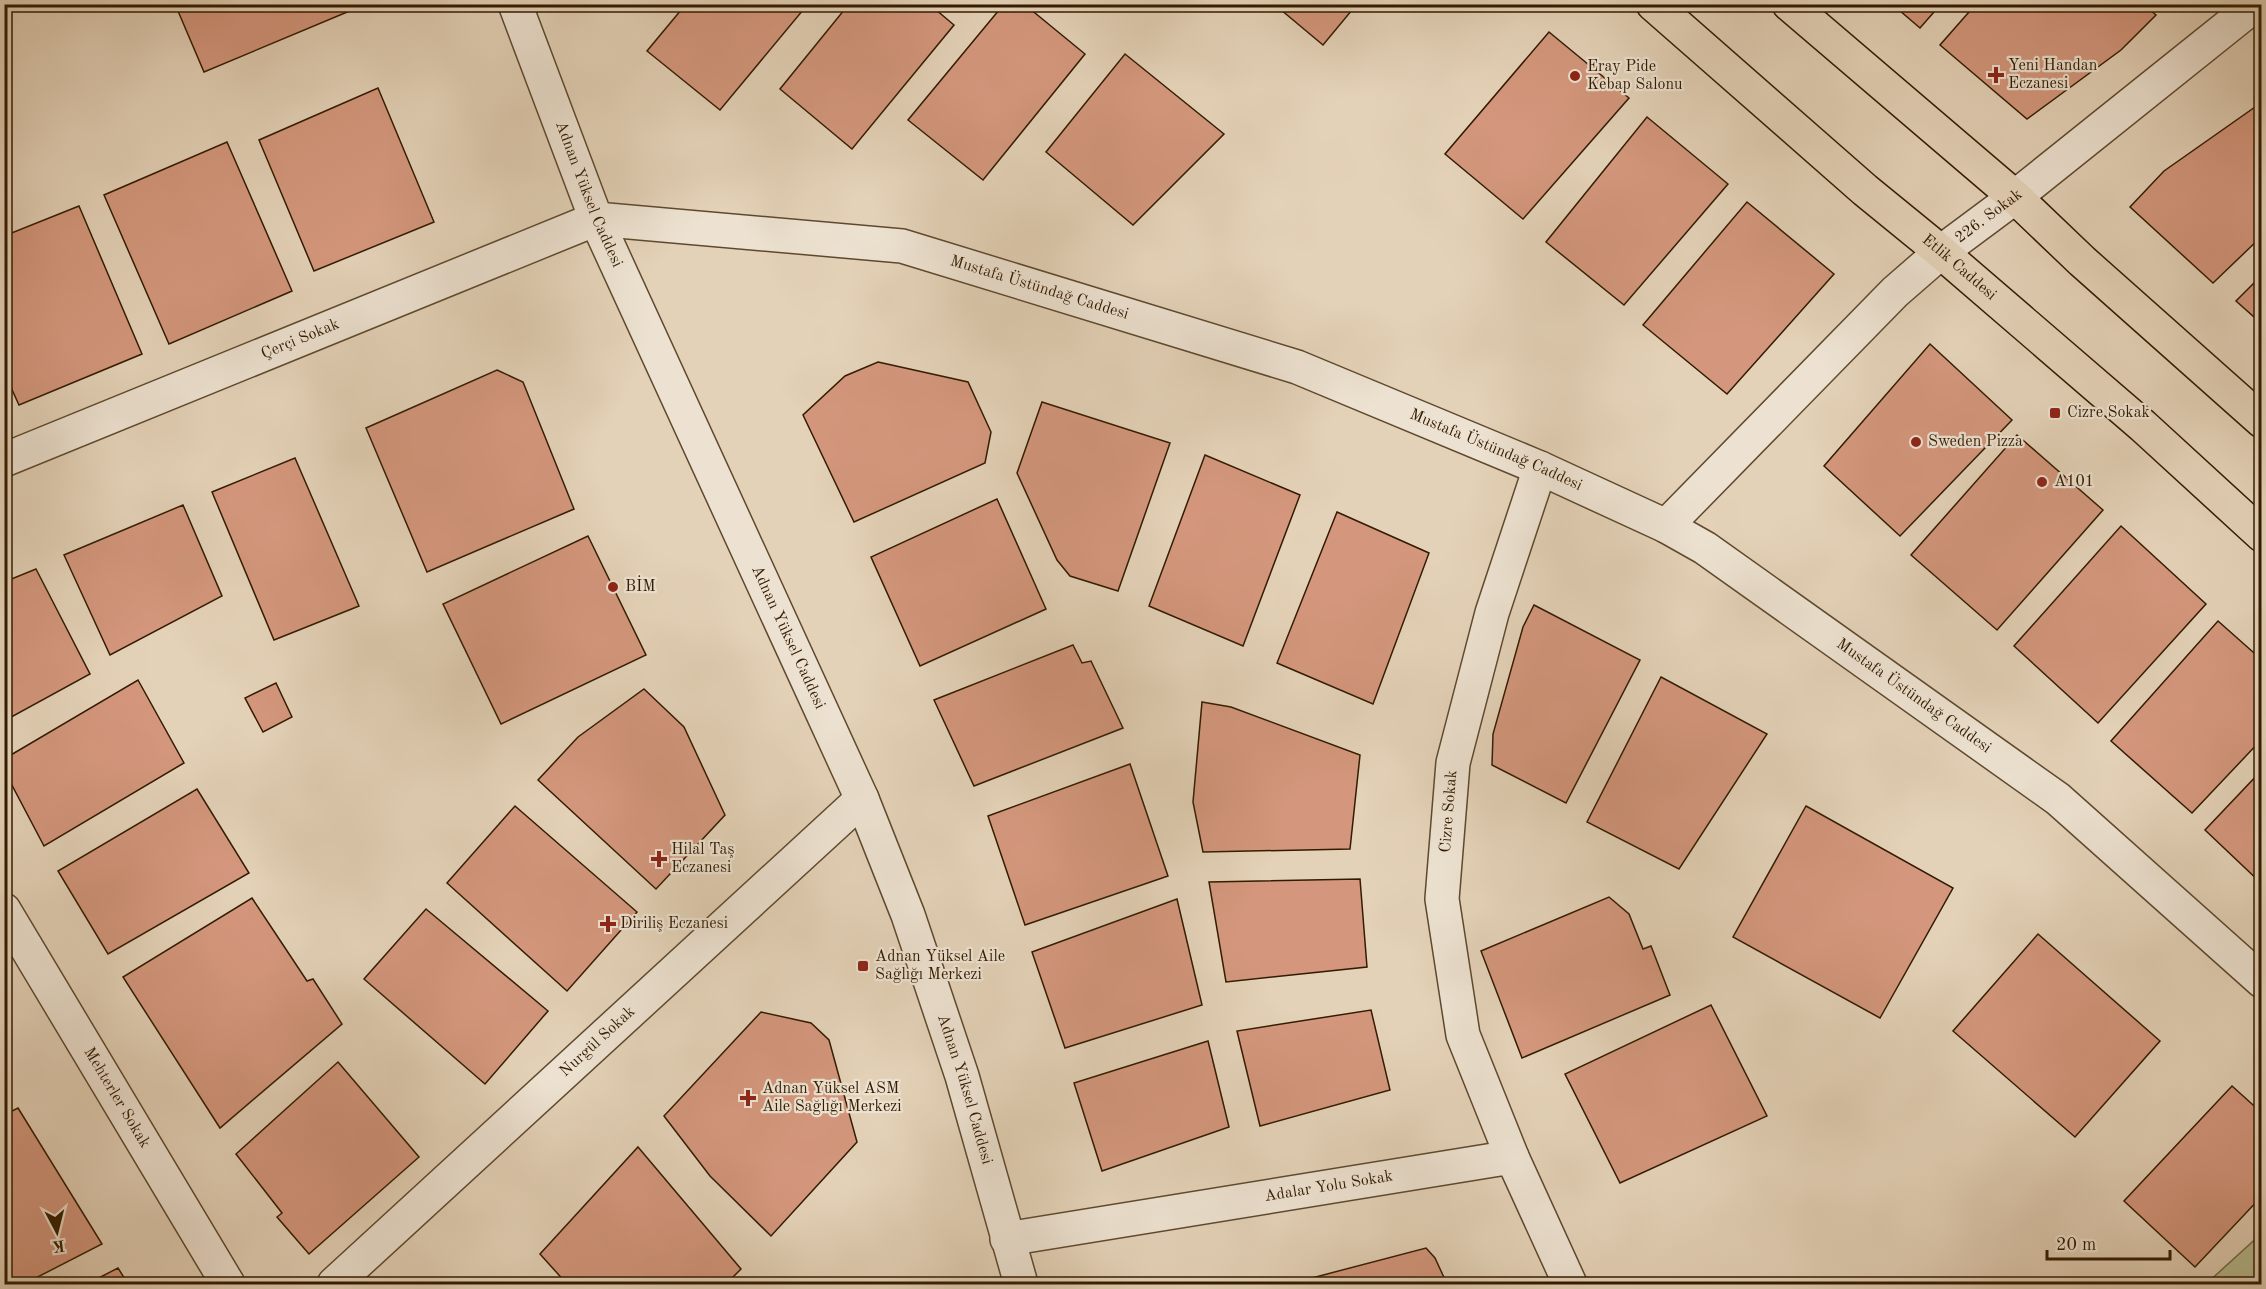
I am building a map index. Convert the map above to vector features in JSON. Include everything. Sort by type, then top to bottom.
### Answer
[{"type":"main road","name":"Etlik Caddesi","points":[[1653,4],[1865,190],[1941,252],[2143,426],[2262,535]]},
{"type":"main road","points":[[1789,4],[2015,197],[2082,261],[2262,421]]},
{"type":"street","name":"Adnan Yüksel Caddesi","points":[[515,4],[596,219],[861,799],[908,915],[962,1076],[1021,1284]]},
{"type":"street","name":"226. Sokak","points":[[1666,526],[1895,292],[1941,252],[2015,197],[2256,4]]},
{"type":"street","name":"Çerçi Sokak","points":[[4,460],[596,219]]},
{"type":"street","name":"Mustafa Üstündağ Caddesi","points":[[596,219],[902,246],[1297,367],[1540,468],[1666,526],[1705,548],[2058,799],[2262,981]]},
{"type":"street","name":"Cizre Sokak","points":[[1512,1157],[1463,1035],[1442,899],[1453,763],[1492,613],[1540,468]]},
{"type":"street","name":"Nurgül Sokak","points":[[334,1284],[861,799]]},
{"type":"street","name":"Mehterler Sokak","points":[[4,910],[228,1284]]},
{"type":"street","name":"Adalar Yolu Sokak","points":[[1007,1239],[1512,1157]]},
{"type":"street","points":[[1512,1157],[1570,1284]]},
{"type":"green space","points":[[2261,1234],[2261,1284],[2206,1284]]},
{"type":"building","points":[[175,4],[350,4],[352,10],[204,72]]},
{"type":"building","points":[[686,4],[808,4],[720,110],[647,51]]},
{"type":"building","points":[[849,4],[929,4],[954,25],[852,149],[780,89]]},
{"type":"building","points":[[1004,4],[1024,4],[1085,54],[983,180],[908,120]]},
{"type":"building","points":[[1274,4],[1357,4],[1323,45]]},
{"type":"building","points":[[1892,4],[1941,4],[1920,28]]},
{"type":"building","points":[[1976,4],[2143,4],[2156,15],[2121,50],[2027,119],[1940,45]]},
{"type":"building","points":[[1549,32],[1629,98],[1523,219],[1445,154]]},
{"type":"building","points":[[1125,54],[1224,134],[1133,225],[1046,152]]},
{"type":"building","points":[[378,88],[434,222],[314,271],[259,140]]},
{"type":"building","points":[[2258,105],[2262,109],[2262,236],[2213,283],[2130,207],[2164,171]]},
{"type":"building","points":[[1647,117],[1728,184],[1624,305],[1546,242]]},
{"type":"building","points":[[227,142],[292,291],[169,344],[104,195]]},
{"type":"building","points":[[1747,202],[1834,274],[1727,394],[1643,325]]},
{"type":"building","points":[[79,206],[142,354],[19,405],[4,372],[4,236]]},
{"type":"building","points":[[2262,275],[2262,324],[2236,301]]},
{"type":"building","points":[[1930,344],[2012,420],[1900,536],[1824,466]]},
{"type":"building","points":[[878,362],[968,382],[991,432],[985,463],[854,522],[803,415],[845,376]]},
{"type":"building","points":[[497,370],[523,382],[574,509],[427,572],[366,428]]},
{"type":"building","points":[[1042,402],[1170,443],[1118,591],[1070,576],[1057,560],[1017,473]]},
{"type":"building","points":[[2017,435],[2103,510],[1997,630],[1911,555]]},
{"type":"building","points":[[1205,455],[1300,495],[1243,646],[1149,606]]},
{"type":"building","points":[[295,458],[359,606],[274,640],[212,492]]},
{"type":"building","points":[[997,499],[1046,609],[920,666],[871,557]]},
{"type":"building","points":[[183,505],[222,596],[110,655],[64,555]]},
{"type":"building","points":[[1337,512],[1429,553],[1373,704],[1277,663]]},
{"type":"building","points":[[2121,526],[2206,604],[2098,723],[2014,646]]},
{"type":"building","points":[[588,536],[646,655],[501,724],[443,604]]},
{"type":"building","points":[[36,569],[90,674],[4,721],[4,582]]},
{"type":"building","points":[[1534,605],[1640,660],[1566,803],[1492,765],[1493,734],[1523,627]]},
{"type":"building","points":[[2218,621],[2262,660],[2262,739],[2192,813],[2111,741]]},
{"type":"building","points":[[1073,645],[1082,663],[1091,661],[1123,728],[974,786],[934,700]]},
{"type":"building","points":[[1661,677],[1767,734],[1679,869],[1587,822]]},
{"type":"building","points":[[138,680],[184,763],[44,846],[4,770],[4,759]]},
{"type":"building","points":[[276,683],[292,717],[263,732],[245,698]]},
{"type":"building","points":[[644,689],[684,727],[725,815],[656,889],[538,780],[578,737]]},
{"type":"building","points":[[1202,702],[1231,707],[1360,755],[1350,849],[1203,852],[1193,802]]},
{"type":"building","points":[[1130,764],[1168,876],[1025,925],[988,816]]},
{"type":"building","points":[[2262,770],[2262,884],[2205,830]]},
{"type":"building","points":[[197,789],[249,873],[108,954],[58,871]]},
{"type":"building","points":[[515,806],[637,912],[567,991],[447,883]]},
{"type":"building","points":[[1806,806],[1953,888],[1880,1018],[1733,937]]},
{"type":"building","points":[[1360,879],[1367,967],[1226,982],[1209,882]]},
{"type":"building","points":[[1609,897],[1629,914],[1643,949],[1651,946],[1670,995],[1522,1058],[1481,951]]},
{"type":"building","points":[[252,898],[307,981],[313,979],[342,1024],[220,1128],[123,977]]},
{"type":"building","points":[[1177,899],[1202,1005],[1065,1048],[1032,952]]},
{"type":"building","points":[[426,909],[548,1011],[485,1084],[364,979]]},
{"type":"building","points":[[2038,934],[2160,1041],[2075,1137],[1953,1031]]},
{"type":"building","points":[[1711,1005],[1767,1116],[1620,1183],[1565,1074]]},
{"type":"building","points":[[1371,1010],[1390,1090],[1260,1126],[1237,1031]]},
{"type":"building","points":[[761,1012],[811,1023],[829,1040],[857,1142],[771,1236],[710,1176],[664,1116]]},
{"type":"building","points":[[1208,1041],[1229,1127],[1102,1171],[1074,1083]]},
{"type":"building","points":[[338,1062],[419,1157],[309,1254],[277,1217],[282,1213],[236,1154]]},
{"type":"building","points":[[2232,1086],[2262,1113],[2262,1196],[2195,1267],[2124,1201]]},
{"type":"building","points":[[18,1108],[102,1244],[24,1284],[4,1284],[4,1115]]},
{"type":"building","points":[[638,1147],[741,1269],[726,1284],[567,1284],[540,1254]]},
{"type":"building","points":[[1426,1248],[1435,1258],[1447,1284],[1310,1284],[1308,1279]]},
{"type":"building","points":[[118,1268],[128,1284],[87,1284]]},
{"type":"place","name":"Yeni Handan Eczanesi","points":[[1996,75]]},
{"type":"place","name":"Eray Pide Kebap Salonu","points":[[1575,76]]},
{"type":"place","name":"Cizre Sokak","points":[[2055,413]]},
{"type":"place","name":"Sweden Pizza","points":[[1916,442]]},
{"type":"place","name":"A101","points":[[2042,482]]},
{"type":"place","name":"BİM","points":[[613,587]]},
{"type":"place","name":"Hilal Taş Eczanesi","points":[[659,859]]},
{"type":"place","name":"Diriliş Eczanesi","points":[[608,924]]},
{"type":"place","name":"Adnan Yüksel Aile Sağlığı Merkezi","points":[[863,966]]},
{"type":"place","name":"Adnan Yüksel ASM Aile Sağlığı Merkezi","points":[[748,1098]]}]
